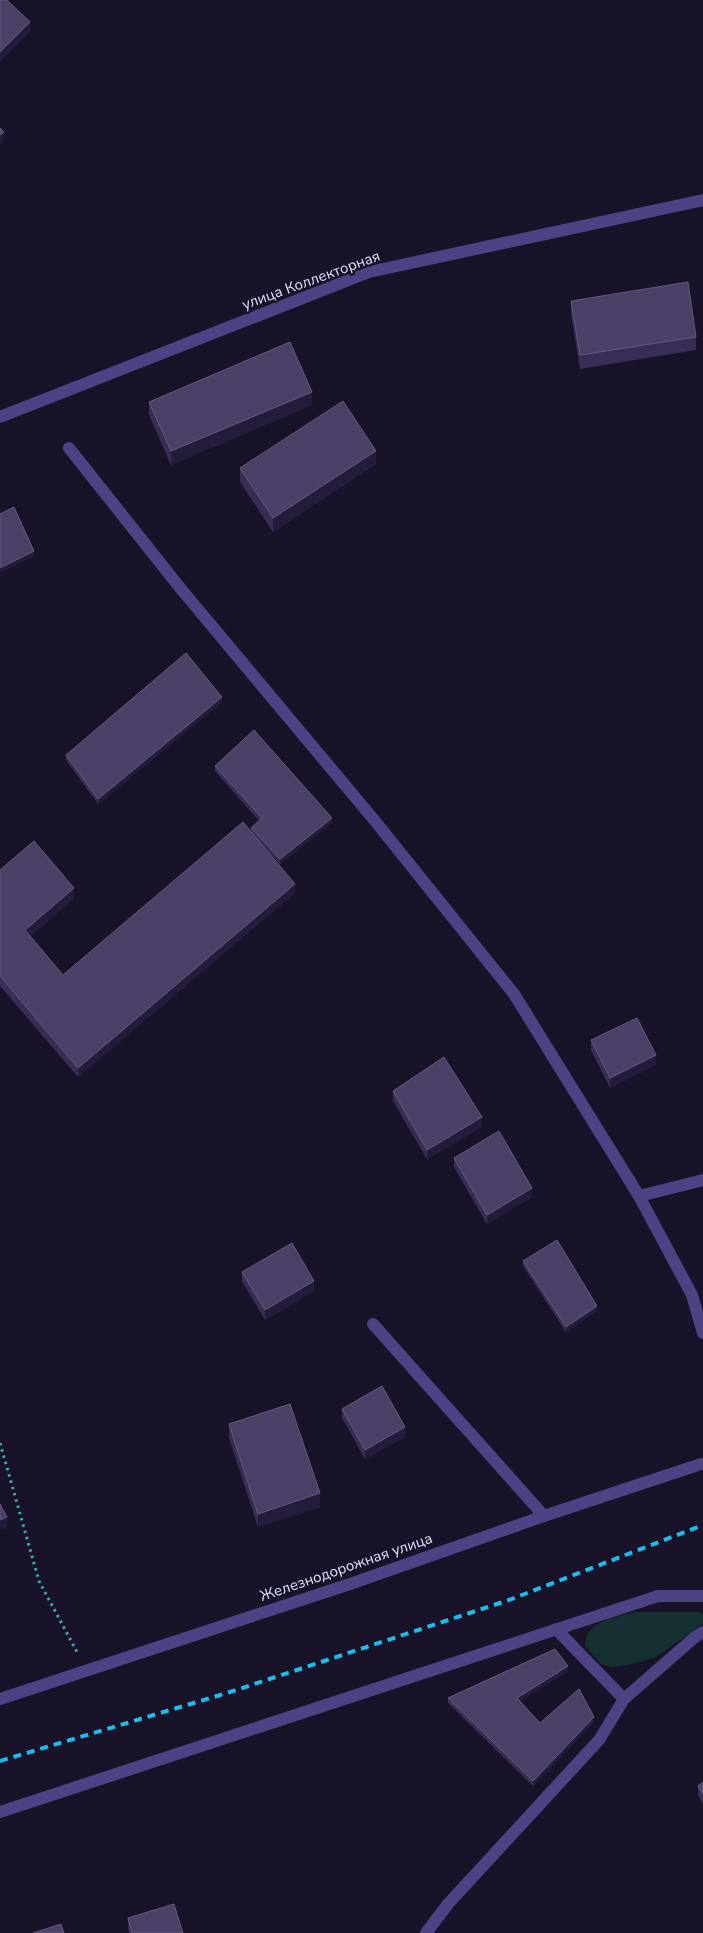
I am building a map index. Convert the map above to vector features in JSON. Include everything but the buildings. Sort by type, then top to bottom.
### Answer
[{"type":"street","name":"улица Коллекторная","points":[[0,417],[370,272],[703,200]]},
{"type":"street","points":[[69,448],[181,589],[375,821],[514,994],[639,1196],[692,1295],[703,1333]]},
{"type":"street","points":[[639,1196],[703,1180]]},
{"type":"street","points":[[373,1324],[544,1516]]},
{"type":"street","name":"Железнодорожная улица","points":[[0,1698],[350,1584],[544,1516],[702,1464]]},
{"type":"street","points":[[0,1812],[658,1596],[703,1596]]},
{"type":"street","points":[[556,1629],[624,1700]]},
{"type":"street","points":[[426,1933],[448,1904],[598,1740],[624,1700],[703,1632]]},
{"type":"path","points":[[0,1443],[39,1581],[86,1670]]},
{"type":"green space","points":[[634,1612],[698,1612],[703,1614],[703,1624],[656,1657],[632,1664],[612,1667],[601,1664],[585,1646],[586,1638],[590,1631],[602,1622]]},
{"type":"railway","points":[[0,1761],[227,1693],[509,1600],[703,1525]]}]
